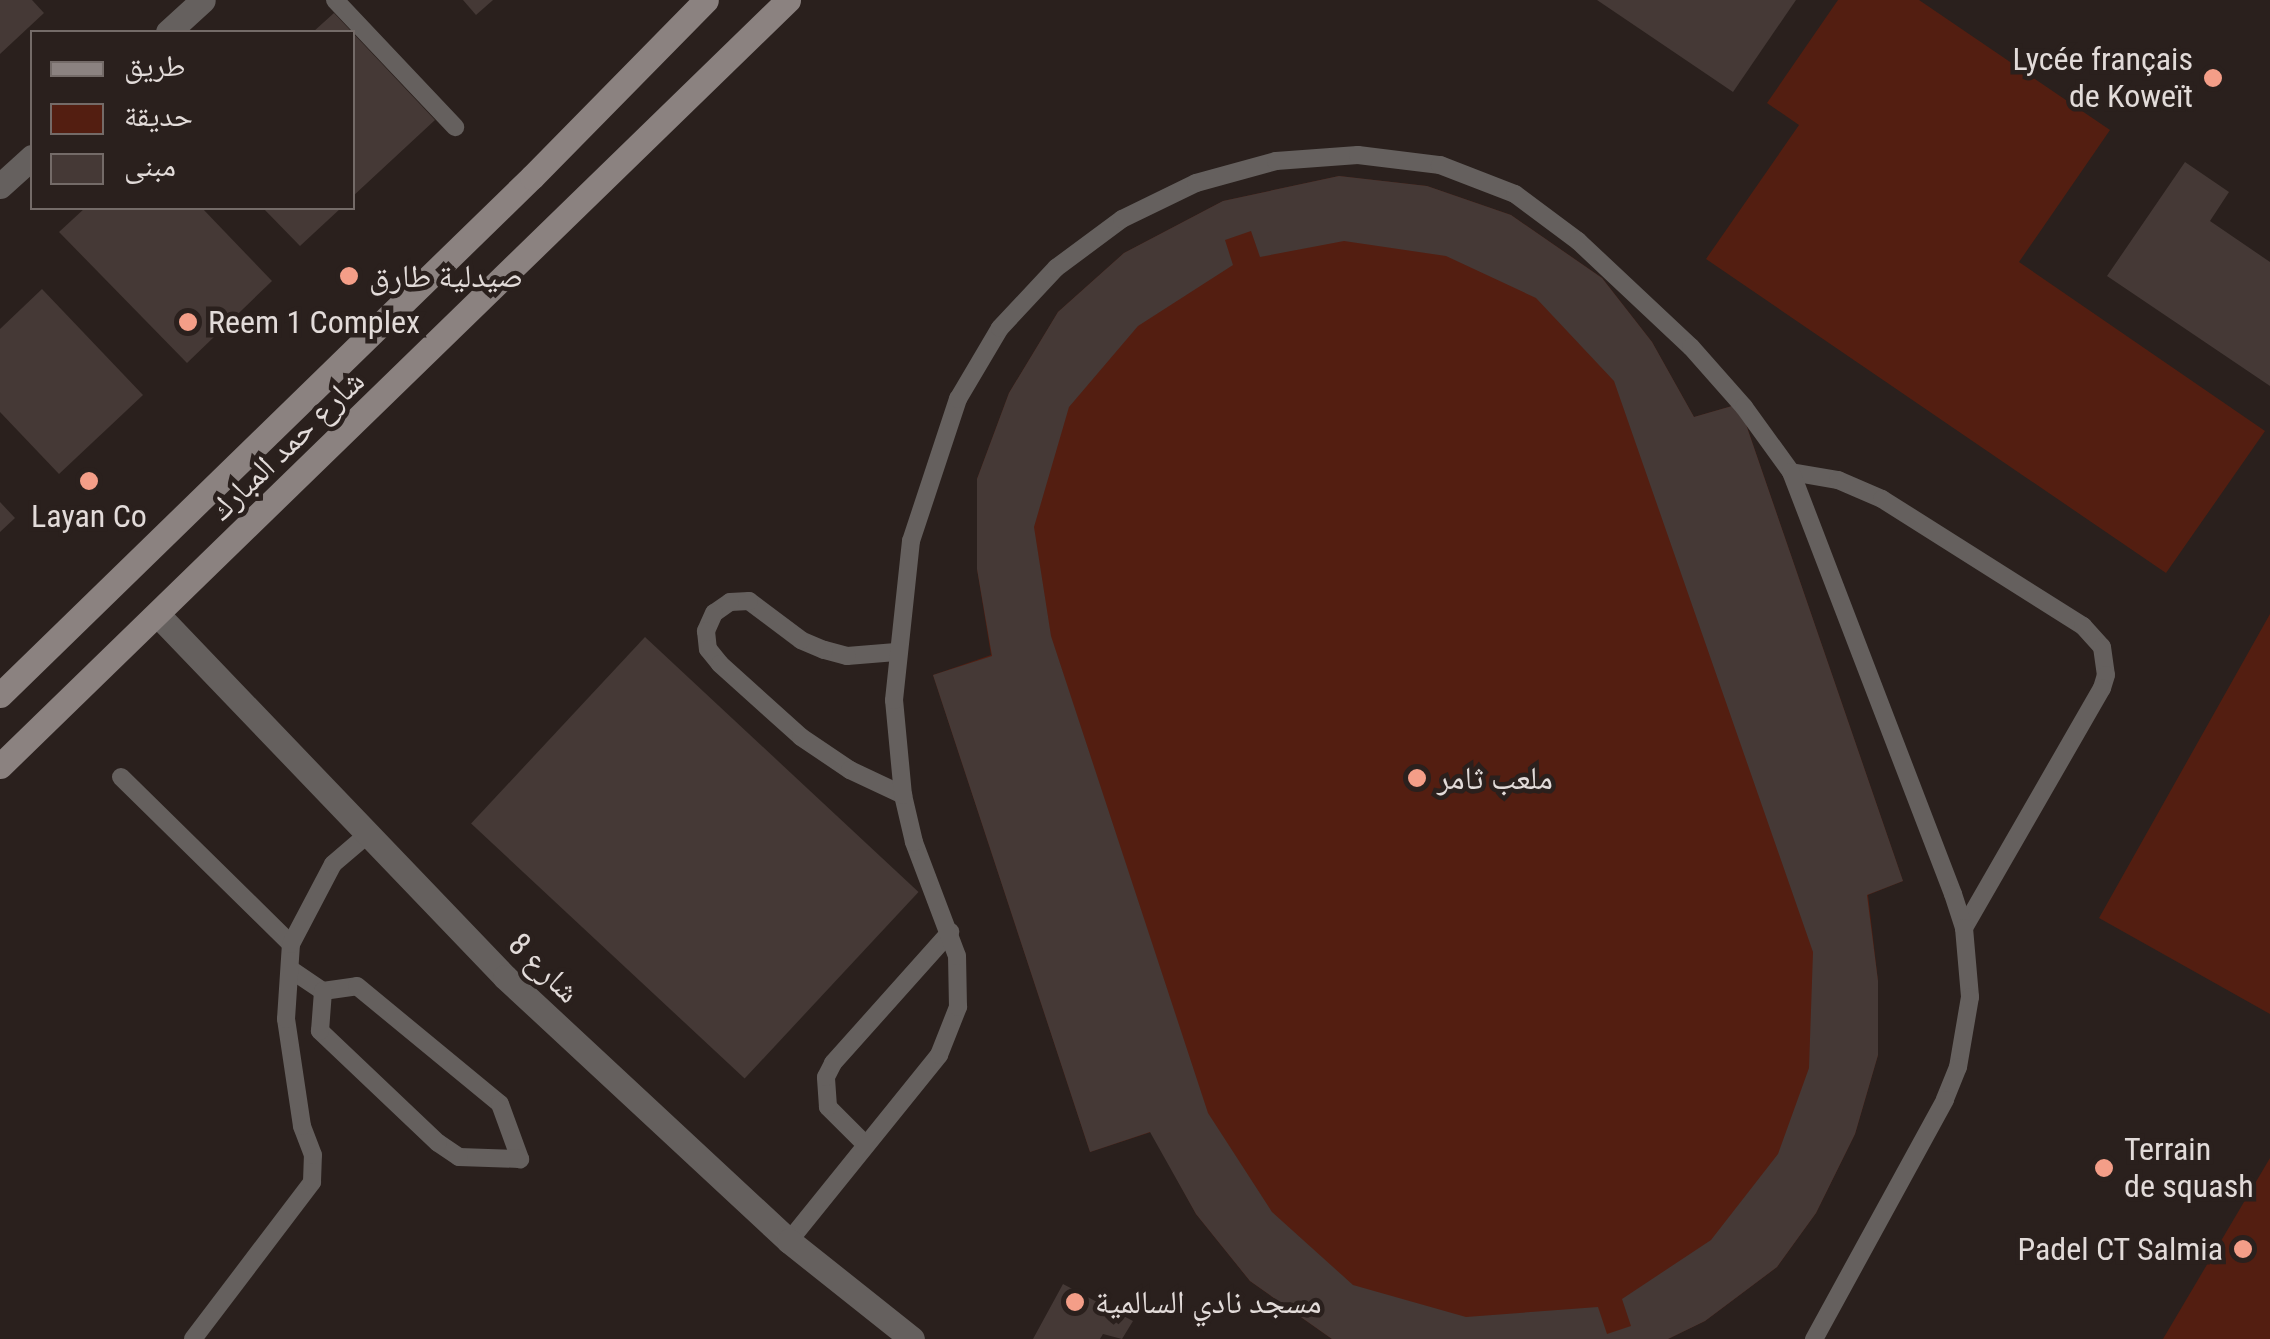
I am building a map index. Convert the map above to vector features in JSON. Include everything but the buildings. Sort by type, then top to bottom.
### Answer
[{"type":"main road","name":"شارع حمد المبارك","points":[[0,695],[532,178],[706,0]]},
{"type":"main road","name":"شارع حمد المبارك","points":[[0,766],[788,0]]},
{"type":"street","points":[[170,30],[203,0]]},
{"type":"street","points":[[0,186],[30,158]]},
{"type":"street","name":"شارع 8","points":[[158,615],[505,978],[789,1241],[912,1339]]},
{"type":"lane","points":[[335,0],[455,127]]},
{"type":"lane","points":[[789,1241],[939,1055],[951,1032],[960,982],[950,932],[914,842],[903,796],[896,748],[896,652],[911,541],[929,476],[958,399],[1000,328],[1056,268],[1122,218],[1196,183],[1276,161],[1358,155],[1440,165],[1515,194],[1578,241],[1691,348],[1744,407],[1791,472],[1964,928],[1970,998],[1958,1067],[1946,1100],[1814,1339]]},
{"type":"lane","points":[[1791,472],[1838,480],[1882,499],[2083,626],[2102,647],[2106,660],[2102,688],[1964,928]]},
{"type":"lane","points":[[896,652],[847,656],[824,650],[802,640],[749,601],[730,602],[714,613],[706,630],[708,650],[720,664],[801,738],[850,770],[903,796]]},
{"type":"lane","points":[[122,776],[291,944]]},
{"type":"lane","points":[[193,1339],[312,1182],[313,1155],[302,1126],[286,1019],[291,944],[333,864],[368,834]]},
{"type":"lane","points":[[866,1145],[828,1107],[826,1077],[833,1062],[950,932]]},
{"type":"lane","points":[[290,969],[323,991],[357,986],[500,1104],[520,1160],[459,1157],[438,1143],[320,1031],[323,991]]},
{"type":"green space","points":[[1838,0],[1919,0],[2110,130],[2019,262],[2265,431],[2166,573],[1706,259],[1799,125],[1767,103]]},
{"type":"green space","name":"ملعب ثامر","points":[[1339,176],[1427,186],[1511,215],[1602,278],[1652,342],[1694,417],[1739,404],[1903,881],[1868,895],[1878,981],[1878,1055],[1855,1134],[1816,1213],[1777,1267],[1705,1321],[1668,1339],[1332,1339],[1250,1281],[1196,1214],[1151,1132],[1090,1152],[933,675],[991,655],[977,569],[977,479],[1009,393],[1058,312],[1124,253],[1223,201]]},
{"type":"green space","points":[[2270,614],[2270,1014],[2099,918]]},
{"type":"green space","name":"Padel CT Salmia","points":[[2270,1158],[2270,1339],[2163,1339]]},
{"type":"place","name":"Lycée français de Koweït","points":[[2213,78]]},
{"type":"place","name":"صيدلية طارق","points":[[349,276]]},
{"type":"place","name":"Reem 1 Complex","points":[[188,322]]},
{"type":"place","name":"Layan Co","points":[[89,481]]},
{"type":"place","name":"ملعب ثامر","points":[[1417,778]]},
{"type":"place","name":"Terrain de squash","points":[[2104,1168]]},
{"type":"place","name":"Padel CT Salmia","points":[[2243,1249]]},
{"type":"place","name":"مسجد نادي السالمية","points":[[1075,1302]]}]
